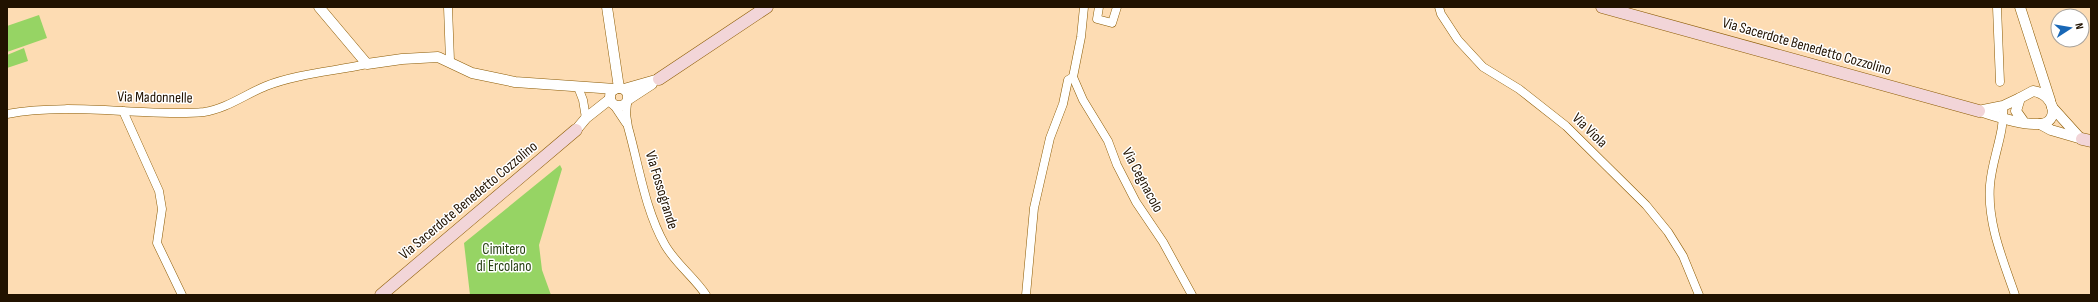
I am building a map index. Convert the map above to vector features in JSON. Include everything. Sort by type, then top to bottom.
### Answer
[{"type":"main road","name":"Via Sacerdote Benedetto Cozzolino","points":[[659,79],[767,7]]},
{"type":"main road","name":"Via Sacerdote Benedetto Cozzolino","points":[[1602,7],[1979,111]]},
{"type":"main road","name":"Via Sacerdote Benedetto Cozzolino","points":[[381,295],[576,130]]},
{"type":"street","points":[[319,7],[367,64],[426,56],[438,57],[450,61],[472,73],[515,82],[588,87],[615,94],[628,93],[626,114],[628,127]]},
{"type":"street","points":[[448,7],[450,61]]},
{"type":"street","points":[[607,7],[615,94],[628,127]]},
{"type":"street","points":[[1026,295],[1036,202],[1050,138],[1063,104],[1068,80],[1073,77],[1084,7]]},
{"type":"street","points":[[1099,7],[1097,19],[1112,24],[1117,7]]},
{"type":"street","name":"Via Viola","points":[[1439,7],[1441,14],[1458,40],[1483,67],[1519,89],[1566,126],[1646,205],[1668,232],[1683,256],[1699,295]]},
{"type":"street","points":[[1997,7],[2000,82]]},
{"type":"street","points":[[2020,7],[2038,68],[2051,104],[2051,117],[2046,122],[2040,124]]},
{"type":"street","name":"Via Madonnelle","points":[[7,114],[31,110],[123,111],[165,114],[207,111],[224,106],[267,86],[284,81],[367,64]]},
{"type":"street","points":[[2038,68],[2035,82],[2022,96],[2016,111],[2023,122],[2040,124],[2051,130],[2086,140]]},
{"type":"street","name":"Via Cegnacolo","points":[[1073,77],[1083,100],[1108,141],[1117,165],[1136,202],[1163,242],[1192,295]]},
{"type":"street","name":"Via Sacerdote Benedetto Cozzolino","points":[[576,130],[586,118],[615,94],[659,79]]},
{"type":"street","name":"Via Sacerdote Benedetto Cozzolino","points":[[615,94],[620,107],[659,79]]},
{"type":"street","points":[[578,86],[583,100],[586,118]]},
{"type":"street","points":[[2022,96],[2033,91],[2040,92],[2086,140]]},
{"type":"street","name":"Via Sacerdote Benedetto Cozzolino","points":[[576,130],[615,94]]},
{"type":"street","name":"Via Sacerdote Benedetto Cozzolino","points":[[1979,111],[2003,106],[2022,96]]},
{"type":"street","points":[[2003,106],[2004,118],[1990,184],[1990,197],[2000,253],[2015,295]]},
{"type":"street","points":[[123,111],[159,191],[162,209],[157,243],[182,295]]},
{"type":"street","name":"Via Sacerdote Benedetto Cozzolino","points":[[1979,111],[2023,122]]},
{"type":"street","name":"Via Fossogrande","points":[[628,127],[650,207],[665,244],[706,295]]},
{"type":"green space","points":[[39,15],[47,38],[7,52],[7,26]]},
{"type":"green space","points":[[24,48],[28,61],[7,68],[7,55]]},
{"type":"green space","name":"Cimitero di Ercolano","points":[[560,165],[562,169],[539,245],[542,270],[551,295],[470,295],[464,243]]}]
